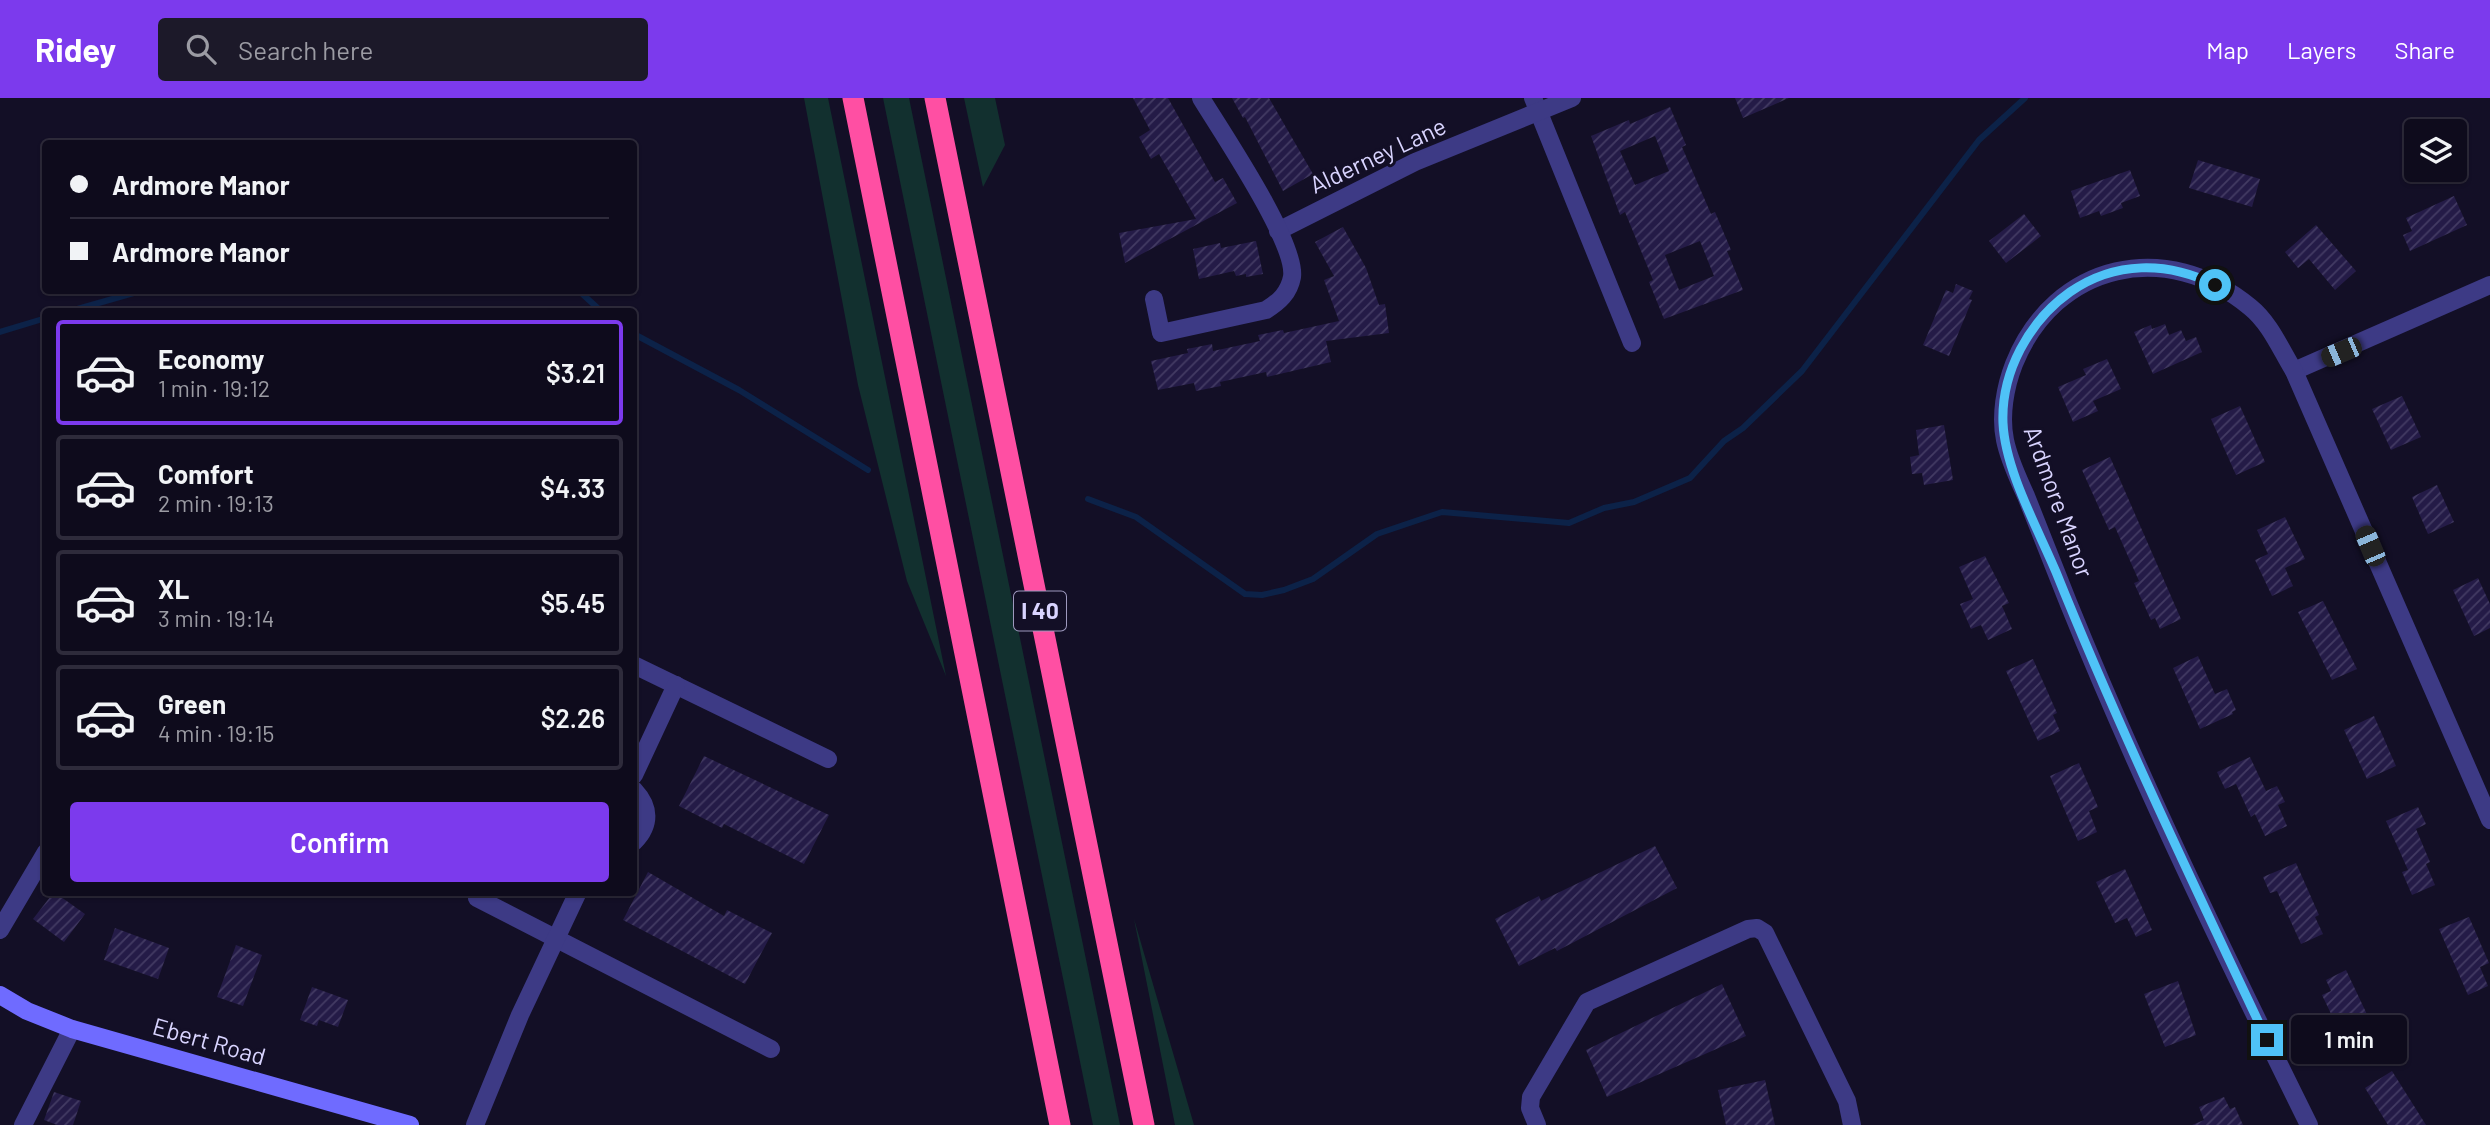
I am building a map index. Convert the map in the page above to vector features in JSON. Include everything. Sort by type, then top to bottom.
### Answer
[{"type":"highway","points":[[853,98],[1060,1125]]},
{"type":"highway","name":"I 40","points":[[935,98],[1144,1125]]},
{"type":"main road","name":"Ebert Road","points":[[0,995],[27,1011],[72,1028],[410,1125]]},
{"type":"street","points":[[1154,299],[1161,332],[1266,310],[1287,291],[1292,276],[1289,254],[1278,231],[1201,98]]},
{"type":"street","name":"Alderney Lane","points":[[1278,231],[1536,105],[1572,98]]},
{"type":"street","points":[[1536,105],[1632,343]]},
{"type":"street","name":"Ardmore Manor","points":[[2309,1125],[2165,824],[2081,632],[2010,458],[2003,420],[2011,372],[2022,346],[2038,321],[2059,300],[2081,284],[2128,268],[2156,266],[2183,272],[2228,292],[2264,322],[2294,371],[2490,820]]},
{"type":"street","points":[[2294,371],[2490,285]]},
{"type":"street","points":[[637,666],[828,759]]},
{"type":"street","points":[[637,769],[676,685]]},
{"type":"street","points":[[637,793],[643,800],[648,816],[643,832],[637,839]]},
{"type":"street","points":[[0,930],[42,859]]},
{"type":"street","points":[[475,1125],[520,1015],[576,896]]},
{"type":"street","points":[[477,898],[771,1049]]},
{"type":"street","points":[[1536,1125],[1530,1108],[1531,1097],[1587,1002],[1748,929],[1757,928],[1765,933],[1847,1101],[1852,1125]]},
{"type":"street","points":[[23,1125],[72,1028]]},
{"type":"green space","points":[[804,98],[828,98],[946,676],[907,581],[858,385]]},
{"type":"green space","points":[[883,98],[909,98],[1120,1125],[1093,1125]]},
{"type":"green space","points":[[964,98],[995,98],[1005,145],[983,187]]},
{"type":"green space","points":[[1134,919],[1194,1125],[1175,1125]]},
{"type":"building","points":[[1133,98],[1168,98],[1215,182],[1223,178],[1237,203],[1125,263],[1119,233],[1196,219],[1159,154],[1151,159],[1139,137],[1150,130]]},
{"type":"building","points":[[1232,98],[1269,98],[1313,174],[1283,191],[1245,117],[1243,118]]},
{"type":"building","points":[[1735,98],[1789,98],[1743,118]]},
{"type":"building","points":[[1670,107],[1686,145],[1682,147],[1711,214],[1715,212],[1731,250],[1727,251],[1743,290],[1664,319],[1649,282],[1653,280],[1625,212],[1620,215],[1591,136],[1629,120],[1630,124]],"holes":[[[1655,136],[1669,171],[1635,185],[1620,151]],[[1700,241],[1714,276],[1679,290],[1665,255]]]},
{"type":"building","points":[[2198,160],[2260,179],[2252,207],[2189,188]]},
{"type":"building","points":[[2130,170],[2140,196],[2121,203],[2123,208],[2101,216],[2099,211],[2080,218],[2071,191]]},
{"type":"building","points":[[2454,196],[2467,225],[2410,251],[2403,235],[2412,231],[2406,218]]},
{"type":"building","points":[[2024,214],[2041,236],[2006,263],[1989,241]]},
{"type":"building","points":[[2316,225],[2356,271],[2335,290],[2309,259],[2298,268],[2285,252]]},
{"type":"building","points":[[1343,227],[1366,268],[1379,305],[1385,304],[1389,333],[1326,341],[1331,362],[1267,377],[1266,372],[1220,382],[1221,386],[1196,391],[1194,383],[1158,390],[1151,361],[1188,353],[1187,349],[1212,344],[1213,351],[1260,341],[1258,335],[1283,330],[1284,333],[1339,321],[1324,280],[1334,276],[1315,242]]},
{"type":"building","points":[[1256,241],[1263,274],[1236,276],[1234,271],[1199,279],[1193,249],[1220,243],[1221,248]]},
{"type":"building","points":[[1956,284],[1973,291],[1969,299],[1972,300],[1949,356],[1923,345],[1946,290],[1953,293]]},
{"type":"building","points":[[2165,324],[2169,335],[2181,330],[2186,341],[2196,337],[2202,352],[2153,374],[2134,332],[2151,325],[2152,329]]},
{"type":"building","points":[[2107,359],[2121,389],[2093,401],[2098,411],[2073,422],[2058,387],[2086,375],[2083,369]]},
{"type":"building","points":[[2402,396],[2421,437],[2391,450],[2372,409]]},
{"type":"building","points":[[2240,406],[2265,462],[2236,475],[2211,419]]},
{"type":"building","points":[[1944,425],[1953,480],[1924,485],[1922,473],[1912,474],[1910,457],[1919,455],[1916,430]]},
{"type":"building","points":[[2110,457],[2181,619],[2160,629],[2155,618],[2151,620],[2134,583],[2139,581],[2115,527],[2109,530],[2082,470]]},
{"type":"building","points":[[2437,485],[2454,522],[2428,534],[2412,497]]},
{"type":"building","points":[[2285,517],[2305,559],[2285,568],[2293,586],[2272,596],[2255,560],[2268,554],[2257,530]]},
{"type":"building","points":[[1985,556],[2009,603],[2002,606],[2012,629],[1988,640],[1981,625],[1971,629],[1960,604],[1973,599],[1959,567]]},
{"type":"building","points":[[2478,578],[2490,604],[2490,628],[2474,636],[2453,590]]},
{"type":"building","points":[[2323,601],[2357,669],[2332,680],[2298,612]]},
{"type":"building","points":[[2198,656],[2215,694],[2227,689],[2236,710],[2233,714],[2200,729],[2173,668]]},
{"type":"building","points":[[2033,659],[2057,713],[2053,715],[2060,731],[2038,741],[2006,671]]},
{"type":"building","points":[[2374,716],[2396,766],[2367,779],[2344,730]]},
{"type":"building","points":[[704,756],[829,815],[804,864],[724,824],[722,828],[679,806]]},
{"type":"building","points":[[2250,757],[2266,791],[2277,786],[2285,802],[2278,805],[2287,826],[2265,836],[2255,814],[2251,817],[2236,784],[2225,789],[2217,772]]},
{"type":"building","points":[[2079,763],[2098,807],[2089,811],[2097,832],[2078,841],[2050,776]]},
{"type":"building","points":[[2418,807],[2426,824],[2416,829],[2430,862],[2426,864],[2435,885],[2412,895],[2402,872],[2408,870],[2386,821]]},
{"type":"building","points":[[1655,846],[1677,888],[1557,951],[1555,948],[1519,966],[1495,919],[1539,896],[1541,901]]},
{"type":"building","points":[[2296,863],[2319,915],[2315,917],[2323,934],[2301,944],[2277,891],[2270,893],[2263,877]]},
{"type":"building","points":[[2125,869],[2152,930],[2136,937],[2127,918],[2115,923],[2096,882]]},
{"type":"building","points":[[648,872],[724,916],[727,910],[772,933],[745,984],[623,920]]},
{"type":"building","points":[[51,896],[60,896],[85,914],[64,942],[33,919]]},
{"type":"building","points":[[2469,917],[2489,963],[2480,967],[2488,986],[2468,995],[2439,929]]},
{"type":"building","points":[[115,928],[169,948],[158,979],[104,960]]},
{"type":"building","points":[[236,945],[262,955],[243,1006],[217,997]]},
{"type":"building","points":[[2346,970],[2373,1027],[2344,1041],[2322,995],[2331,991],[2326,980]]},
{"type":"building","points":[[2178,981],[2196,1035],[2165,1047],[2144,994]]},
{"type":"building","points":[[1722,984],[1746,1036],[1607,1097],[1586,1050]]},
{"type":"building","points":[[312,987],[348,1000],[338,1027],[319,1020],[317,1026],[300,1020]]},
{"type":"building","points":[[2392,1071],[2426,1125],[2388,1125],[2365,1088]]},
{"type":"building","points":[[1765,1080],[1775,1125],[1726,1125],[1718,1090]]},
{"type":"building","points":[[54,1092],[81,1101],[73,1125],[57,1125],[44,1120]]},
{"type":"building","points":[[2224,1097],[2230,1109],[2235,1107],[2243,1125],[2192,1125],[2204,1120],[2199,1107]]},
{"type":"waterway","points":[[1088,499],[1136,517],[1245,594],[1262,595],[1313,579],[1377,534],[1442,512],[1569,523],[1604,508],[1634,502],[1690,478],[1724,441],[1743,428],[1802,371],[1979,140],[2025,98]]},
{"type":"waterway","points":[[81,308],[130,294]]},
{"type":"waterway","points":[[582,294],[598,308]]},
{"type":"waterway","points":[[0,332],[42,319]]},
{"type":"waterway","points":[[637,336],[739,390],[868,470]]},
{"type":"route","points":[[2215,285],[2202,278],[2156,266],[2128,268],[2081,284],[2059,300],[2038,321],[2022,346],[2011,372],[2004,401],[2004,440],[2081,632],[2165,824],[2267,1040]]}]
